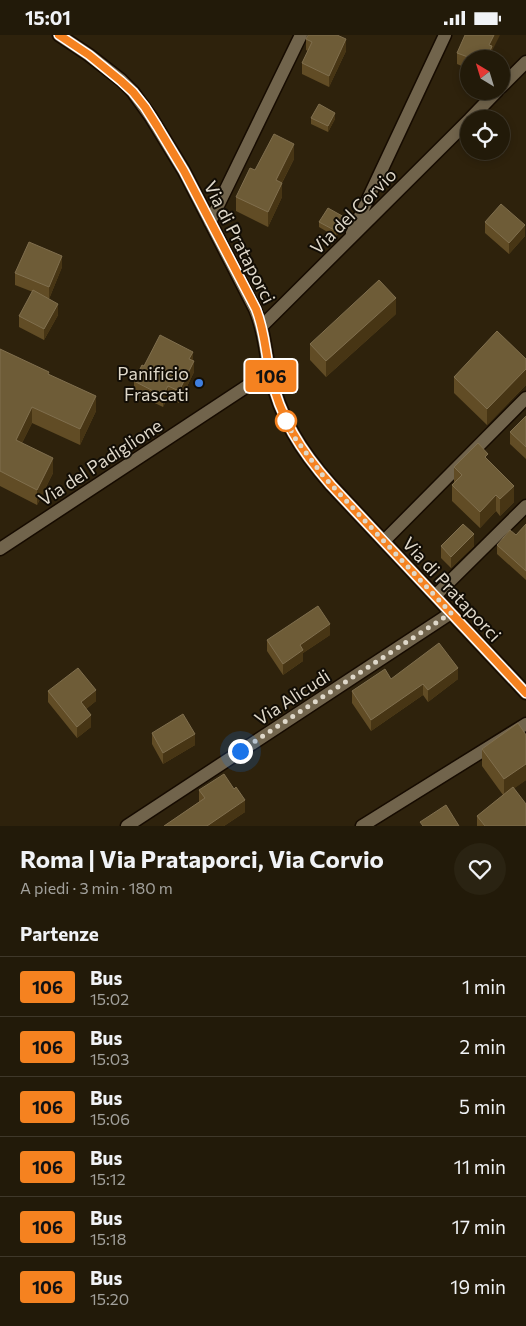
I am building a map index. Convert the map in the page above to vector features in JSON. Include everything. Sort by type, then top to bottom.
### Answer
[{"type":"street","name":"Via di Prataporci","points":[[59,35],[100,63],[133,92],[154,121],[178,160],[256,309],[262,326],[270,371],[280,408],[295,438],[324,477],[526,693]]},
{"type":"street","points":[[210,222],[301,35]]},
{"type":"street","points":[[348,242],[445,35]]},
{"type":"street","points":[[510,78],[526,62]]},
{"type":"street","name":"Via del Corvio","points":[[478,110],[488,100]]},
{"type":"street","name":"Via del Corvio","points":[[262,326],[460,128]]},
{"type":"street","name":"Via del Padiglione","points":[[0,549],[270,371]]},
{"type":"street","points":[[384,541],[526,398]]},
{"type":"street","points":[[435,596],[526,506]]},
{"type":"street","name":"Via Alicudi","points":[[127,826],[451,613]]},
{"type":"street","points":[[362,826],[526,724]]},
{"type":"building","points":[[308,35],[337,35],[346,39],[329,76],[302,63],[312,42],[306,39]]},
{"type":"building","points":[[465,35],[494,35],[489,45],[492,46],[490,50],[460,50],[460,54],[457,53]]},
{"type":"building","points":[[319,104],[335,113],[328,126],[311,118]]},
{"type":"building","points":[[274,134],[294,144],[276,180],[282,183],[268,212],[236,197],[250,168],[255,170]]},
{"type":"building","points":[[501,204],[525,225],[509,243],[485,222]]},
{"type":"building","points":[[328,208],[344,217],[336,231],[319,222]]},
{"type":"building","points":[[29,242],[62,256],[49,287],[15,273]]},
{"type":"building","points":[[379,280],[396,298],[326,361],[310,344]]},
{"type":"building","points":[[33,290],[58,304],[44,329],[19,316]]},
{"type":"building","points":[[497,331],[526,359],[526,369],[487,409],[454,377]]},
{"type":"building","points":[[160,335],[193,352],[189,359],[194,361],[179,391],[168,386],[163,396],[134,381]]},
{"type":"building","points":[[0,349],[96,396],[80,429],[32,407],[16,440],[53,458],[37,490],[0,471]]},
{"type":"building","points":[[526,416],[526,447],[510,432]]},
{"type":"building","points":[[478,443],[488,454],[485,457],[514,486],[500,499],[496,495],[480,512],[452,485],[462,475],[454,467]]},
{"type":"building","points":[[463,524],[474,534],[451,557],[441,546]]},
{"type":"building","points":[[526,524],[526,571],[497,545],[510,530],[516,535]]},
{"type":"building","points":[[318,606],[330,624],[300,645],[303,650],[283,664],[267,640]]},
{"type":"building","points":[[439,643],[458,668],[428,690],[423,684],[371,720],[352,691],[385,669],[391,679]]},
{"type":"building","points":[[78,668],[96,690],[81,702],[91,715],[77,727],[48,691]]},
{"type":"building","points":[[183,714],[195,734],[163,753],[152,733]]},
{"type":"building","points":[[518,723],[526,735],[526,764],[504,779],[482,749]]},
{"type":"building","points":[[224,774],[234,789],[236,787],[245,800],[207,826],[164,826],[205,798],[199,790]]},
{"type":"building","points":[[513,787],[526,804],[526,826],[485,826],[477,816]]},
{"type":"building","points":[[446,805],[459,826],[423,826],[420,822]]},
{"type":"bus line","name":"106","points":[[59,35],[100,63],[133,92],[178,160],[256,309],[262,326],[270,371],[280,408],[295,438],[308,457],[331,485],[526,693]]},
{"type":"place","name":"Panificio Frascati","points":[[199,383]]},
{"type":"route","points":[[240,751],[451,613],[324,477],[295,438],[285,419],[286,421]]}]
